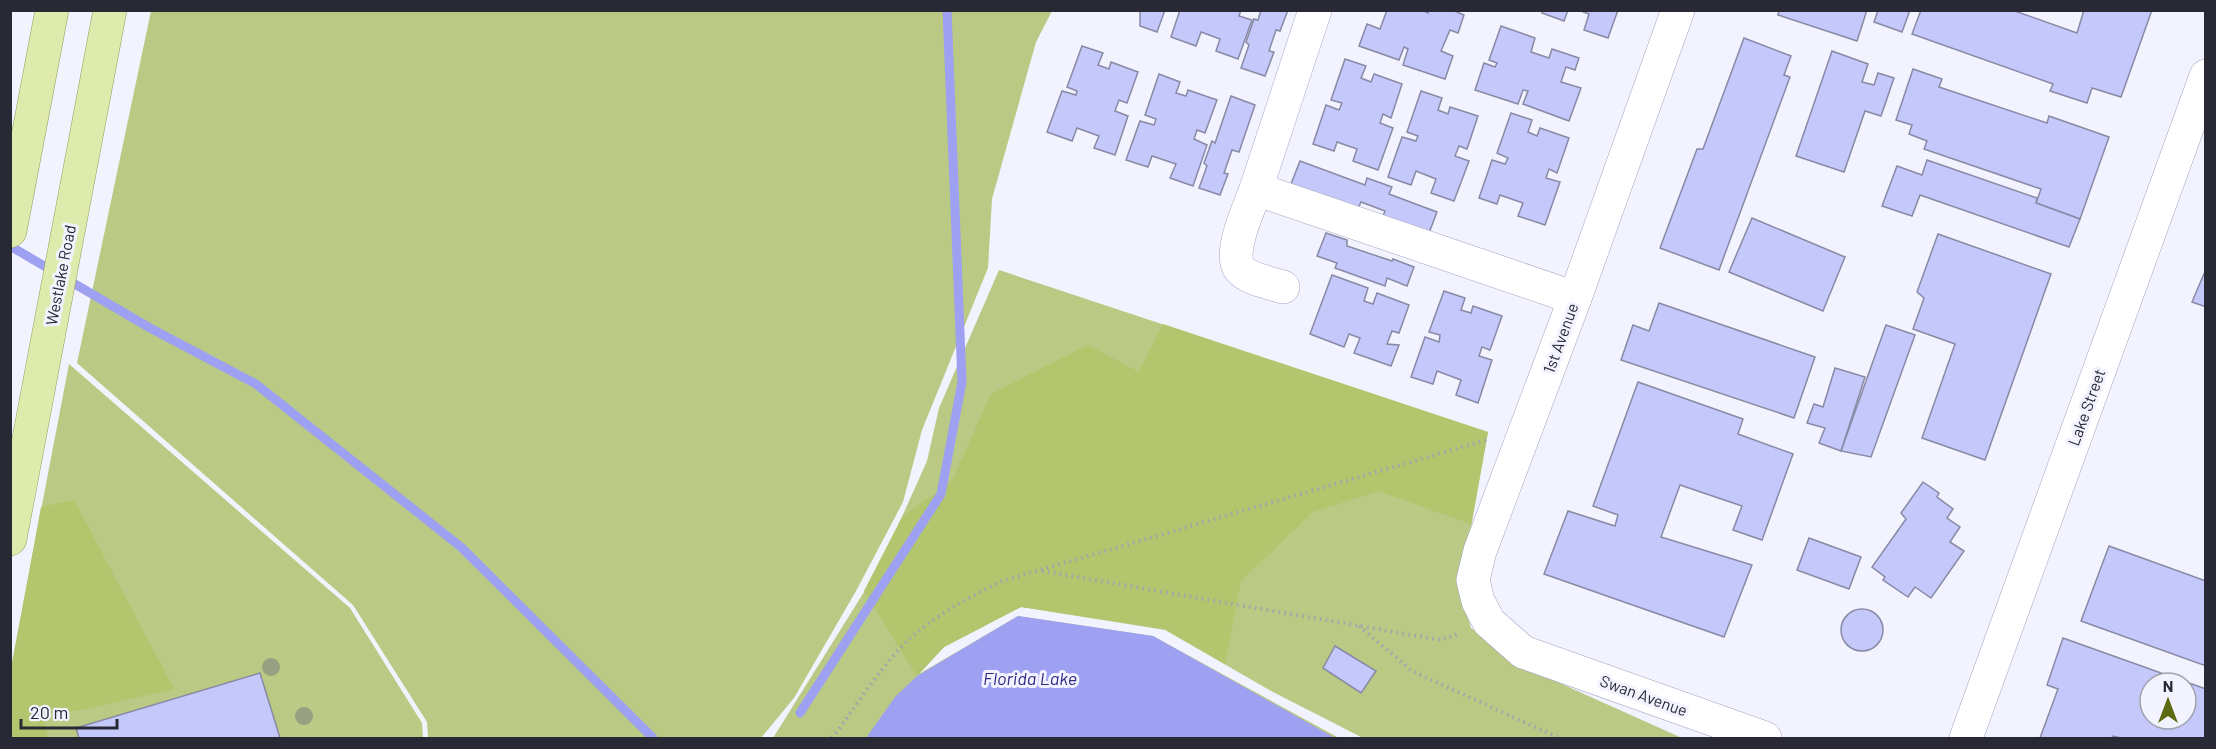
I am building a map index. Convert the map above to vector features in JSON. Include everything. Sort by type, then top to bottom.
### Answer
[{"type":"main road","points":[[10,231],[52,10]]},
{"type":"main road","name":"Westlake Road","points":[[10,539],[110,10]]},
{"type":"street","points":[[1282,287],[1246,274],[1240,269],[1237,262],[1237,245],[1315,10]]},
{"type":"street","name":"1st Avenue","points":[[1522,652],[1489,622],[1478,601],[1473,580],[1480,551],[1575,298],[1678,10]]},
{"type":"street","name":"Lake Street","points":[[1966,738],[2205,76]]},
{"type":"street","points":[[1256,189],[1575,298]]},
{"type":"street","name":"Swan Avenue","points":[[1522,652],[1765,738]]},
{"type":"path","points":[[832,738],[894,655],[915,634],[942,614],[1002,581],[1527,429]]},
{"type":"path","points":[[1039,571],[1441,640],[1489,622]]},
{"type":"path","points":[[1359,625],[1412,671],[1559,738]]},
{"type":"green space","points":[[151,11],[1052,11],[1036,42],[992,199],[988,268],[922,430],[903,502],[856,591],[794,698],[761,738],[428,738],[427,722],[353,605],[77,363]]},
{"type":"green space","points":[[999,270],[1488,432],[1460,590],[1471,628],[1544,676],[1682,738],[1363,738],[1271,691],[1165,630],[1021,607],[944,647],[919,674],[1018,616],[1153,636],[1339,738],[773,738],[879,568],[927,461],[939,408]]},
{"type":"green space","points":[[1163,324],[1488,432],[1471,524],[1378,491],[1313,512],[1241,581],[1225,664],[1165,629],[1021,607],[944,647],[917,676],[864,591],[902,517],[952,481],[991,394],[1088,345],[1139,372]]},
{"type":"green space","points":[[69,364],[350,608],[422,723],[423,738],[11,738],[11,667]]},
{"type":"green space","points":[[74,500],[174,689],[86,709],[43,715],[48,738],[11,738],[11,670],[41,507]]},
{"type":"water","name":"Florida Lake","points":[[1018,616],[1153,636],[1335,738],[866,738],[895,697],[917,676]]},
{"type":"building","points":[[1140,10],[1165,10],[1157,32],[1140,26]]},
{"type":"building","points":[[1180,10],[1241,10],[1239,16],[1252,20],[1238,59],[1216,51],[1220,39],[1201,32],[1196,46],[1171,37]]},
{"type":"building","points":[[1261,10],[1288,10],[1280,31],[1276,30],[1269,51],[1274,52],[1265,76],[1241,68],[1249,45],[1246,42],[1254,19],[1258,20]]},
{"type":"building","points":[[1387,10],[1422,10],[1428,13],[1429,10],[1452,10],[1464,15],[1458,33],[1450,30],[1441,51],[1453,56],[1445,79],[1403,65],[1408,49],[1404,47],[1399,60],[1359,46],[1367,24],[1380,29]]},
{"type":"building","points":[[1543,10],[1568,10],[1564,21],[1542,13]]},
{"type":"building","points":[[1578,10],[1618,10],[1608,38],[1584,30],[1589,14]]},
{"type":"building","points":[[1779,10],[1867,10],[1857,41],[1778,15]]},
{"type":"building","points":[[1878,10],[1910,10],[1902,32],[1874,22]]},
{"type":"building","points":[[1921,10],[2012,10],[2077,33],[2084,10],[2152,10],[2121,97],[2092,88],[2087,103],[2050,91],[2053,84],[1912,34]]},
{"type":"building","points":[[1501,26],[1535,38],[1531,52],[1549,58],[1552,49],[1579,58],[1575,70],[1566,67],[1561,82],[1581,88],[1569,121],[1523,104],[1528,91],[1523,90],[1518,104],[1475,90],[1484,63],[1495,67],[1497,63],[1489,60]]},
{"type":"building","points":[[1744,38],[1791,56],[1784,75],[1790,77],[1719,270],[1660,248],[1697,149],[1703,149]]},
{"type":"building","points":[[1082,46],[1103,53],[1098,65],[1109,69],[1111,62],[1138,72],[1127,103],[1119,100],[1115,111],[1128,116],[1115,155],[1094,148],[1099,136],[1077,128],[1072,141],[1047,132],[1062,91],[1076,95],[1077,91],[1067,87]]},
{"type":"building","points":[[1832,51],[1868,64],[1862,82],[1874,85],[1878,73],[1894,78],[1881,116],[1865,111],[1844,172],[1796,156]]},
{"type":"building","points":[[1345,59],[1366,66],[1361,78],[1371,82],[1374,74],[1402,84],[1391,118],[1383,114],[1380,123],[1393,128],[1378,170],[1353,161],[1357,149],[1337,142],[1334,151],[1313,144],[1326,105],[1339,110],[1342,103],[1331,100]]},
{"type":"building","points":[[1913,69],[1942,79],[1939,87],[2047,123],[2049,116],[2109,137],[2080,219],[2036,203],[2041,189],[1924,149],[1927,141],[1909,134],[1912,125],[1896,120]]},
{"type":"building","points":[[1159,74],[1180,82],[1176,93],[1186,96],[1188,90],[1217,100],[1205,133],[1197,130],[1194,139],[1207,145],[1193,186],[1170,178],[1176,164],[1152,156],[1148,167],[1126,160],[1140,121],[1154,125],[1156,119],[1145,115]]},
{"type":"building","points":[[1421,91],[1442,98],[1438,110],[1448,114],[1450,107],[1478,116],[1467,149],[1459,146],[1455,156],[1469,161],[1454,201],[1431,193],[1436,179],[1416,171],[1411,185],[1388,177],[1402,137],[1416,141],[1418,136],[1407,132]]},
{"type":"building","points":[[1231,96],[1255,105],[1239,152],[1232,150],[1224,173],[1228,174],[1220,195],[1199,188],[1207,166],[1204,163],[1212,141],[1215,143]]},
{"type":"building","points":[[1511,113],[1532,120],[1528,132],[1537,136],[1540,128],[1569,138],[1557,173],[1549,169],[1546,178],[1560,182],[1545,225],[1518,216],[1523,203],[1500,195],[1497,204],[1479,198],[1492,160],[1505,164],[1508,158],[1497,153]]},
{"type":"building","points":[[1927,160],[2037,198],[2036,203],[2080,219],[2069,247],[1920,195],[1912,216],[1882,206],[1897,166],[1922,175]]},
{"type":"building","points":[[1300,161],[1365,185],[1367,178],[1392,187],[1389,194],[1437,212],[1429,233],[1383,216],[1385,211],[1361,202],[1358,209],[1291,184]]},
{"type":"building","points":[[1752,218],[1845,257],[1823,311],[1729,272]]},
{"type":"building","points":[[1326,233],[1347,240],[1347,246],[1414,267],[1407,286],[1387,278],[1385,286],[1335,268],[1337,263],[1317,256]]},
{"type":"building","points":[[1938,234],[2051,274],[1985,460],[1922,438],[1955,344],[1913,329],[1924,298],[1917,292]]},
{"type":"building","points":[[2206,269],[2206,307],[2192,302]]},
{"type":"building","points":[[1332,275],[1368,288],[1364,301],[1373,304],[1377,293],[1409,305],[1399,333],[1392,331],[1387,344],[1399,345],[1391,366],[1354,353],[1360,338],[1349,334],[1344,347],[1310,334]]},
{"type":"building","points":[[1444,291],[1465,298],[1461,310],[1471,313],[1473,306],[1502,316],[1490,350],[1482,347],[1479,356],[1492,360],[1478,403],[1456,395],[1461,380],[1437,371],[1433,384],[1411,377],[1425,337],[1439,342],[1440,335],[1429,332]]},
{"type":"building","points":[[1659,303],[1815,357],[1794,418],[1621,360],[1633,325],[1649,331]]},
{"type":"building","points":[[1886,325],[1915,335],[1871,457],[1841,451]]},
{"type":"building","points":[[1835,368],[1865,377],[1841,451],[1819,443],[1825,428],[1807,423],[1814,404],[1823,407]]},
{"type":"building","points":[[1638,382],[1743,419],[1738,434],[1793,454],[1762,540],[1733,530],[1742,506],[1680,485],[1661,537],[1752,565],[1724,637],[1544,574],[1568,511],[1615,526],[1618,515],[1593,506]]},
{"type":"building","points":[[1923,482],[1939,493],[1937,497],[1953,509],[1947,518],[1960,527],[1950,542],[1964,551],[1931,598],[1915,587],[1908,597],[1883,580],[1885,577],[1872,567],[1906,519],[1901,513]]},
{"type":"building","points":[[1809,538],[1861,557],[1849,589],[1797,570]]},
{"type":"building","points":[[2109,546],[2206,581],[2206,666],[2081,621]]},
{"type":"building","points":[[1862,609],[1877,615],[1883,630],[1877,645],[1862,651],[1847,645],[1841,630],[1847,615]]},
{"type":"building","points":[[2063,638],[2156,671],[2138,671],[2138,731],[2198,731],[2198,686],[2206,689],[2206,738],[2121,738],[2113,736],[2112,738],[2040,738],[2058,689],[2047,685]]},
{"type":"building","points":[[1335,646],[1376,671],[1361,693],[1323,668]]},
{"type":"building","points":[[260,673],[280,738],[79,738],[76,728]]},
{"type":"waterway","points":[[800,713],[941,494],[962,382],[947,10]]},
{"type":"waterway","points":[[10,246],[150,328],[256,384],[461,547],[653,738]]}]
